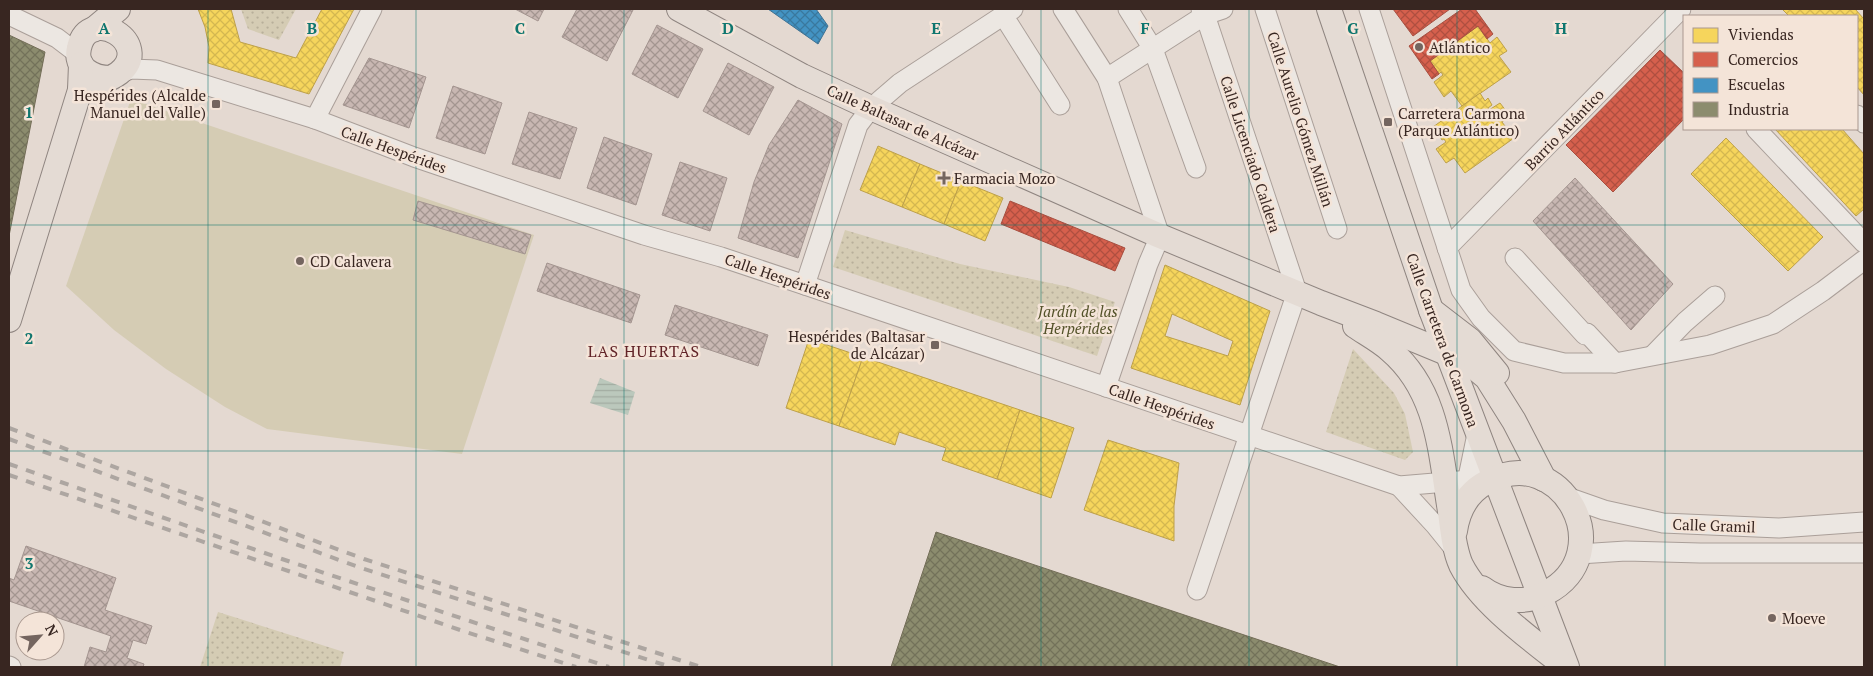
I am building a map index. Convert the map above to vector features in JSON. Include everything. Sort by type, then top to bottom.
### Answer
[{"type":"main road","points":[[9,320],[80,90],[85,46],[118,9]]},
{"type":"main road","points":[[80,90],[113,76],[128,61],[129,52],[126,42],[127,9]]},
{"type":"main road","name":"Calle Baltasar de Alcázar","points":[[680,9],[802,76],[871,108],[1160,236],[1321,303]]},
{"type":"main road","name":"Calle Carretera de Carmona","points":[[1329,9],[1446,353],[1565,664]]},
{"type":"main road","points":[[85,46],[108,28],[116,31],[126,42]]},
{"type":"main road","points":[[85,46],[86,71],[93,76],[101,78],[113,76]]},
{"type":"main road","points":[[1321,303],[1468,362],[1478,369],[1487,378],[1514,422],[1544,479]]},
{"type":"main road","points":[[1321,303],[1390,350],[1412,374],[1431,409],[1439,442],[1456,481],[1457,552]]},
{"type":"main road","points":[[1431,310],[1470,340],[1496,370],[1514,422]]},
{"type":"main road","points":[[1518,473],[1530,474],[1544,479],[1553,484],[1567,497],[1576,513],[1582,535],[1579,554],[1563,582],[1557,609],[1565,664],[1533,642],[1487,599],[1465,571],[1457,552],[1455,529],[1462,507],[1475,490],[1494,478],[1518,473]]},
{"type":"main road","points":[[1474,583],[1498,597],[1526,600],[1539,597],[1563,582]]},
{"type":"street","points":[[315,120],[372,9]]},
{"type":"street","points":[[1063,9],[1107,78],[1160,236],[1148,264],[1106,387]]},
{"type":"street","points":[[1128,9],[1153,49],[1196,168]]},
{"type":"street","points":[[1107,78],[1153,49],[1203,12],[1223,9]]},
{"type":"street","name":"Calle Aurelio Gómez Millán","points":[[1265,9],[1338,229]]},
{"type":"street","points":[[1369,9],[1461,290],[1481,318],[1514,351],[1564,363],[1615,363],[1710,345],[1773,324],[1864,260]]},
{"type":"street","name":"Barrio Atlántico","points":[[1447,248],[1681,9]]},
{"type":"street","points":[[805,285],[858,124],[871,108],[900,83],[1008,12],[1060,105]]},
{"type":"street","name":"Calle Licenciado Caldera","points":[[1203,12],[1297,292]]},
{"type":"street","points":[[9,14],[57,38],[85,46]]},
{"type":"street","name":"Calle Hespérides","points":[[126,42],[157,70]]},
{"type":"street","name":"Calle Hespérides","points":[[113,76],[131,69],[157,70],[315,120],[414,157],[635,232],[721,257],[1398,486]]},
{"type":"street","points":[[1757,130],[1864,243]]},
{"type":"street","points":[[1515,258],[1585,335],[1587,333],[1615,363]]},
{"type":"street","points":[[1197,590],[1297,292]]},
{"type":"street","points":[[1653,355],[1685,322],[1715,296]]},
{"type":"street","points":[[1496,370],[1514,351]]},
{"type":"street","points":[[1462,507],[1456,481],[1477,434]]},
{"type":"street","points":[[1398,486],[1425,477],[1432,471],[1439,442]]},
{"type":"street","points":[[1398,486],[1494,478]]},
{"type":"street","points":[[1398,486],[1435,525],[1457,552]]},
{"type":"street","name":"Calle Gramil","points":[[1567,497],[1596,508],[1663,524],[1779,528],[1864,522]]},
{"type":"street","name":"Calle Gramil","points":[[1579,554],[1626,551],[1700,553],[1864,552]]},
{"type":"green space","points":[[241,9],[296,9],[279,40],[248,29]]},
{"type":"green space","name":"CD Calavera","points":[[131,99],[534,235],[462,454],[267,429],[225,407],[166,369],[114,330],[66,286]]},
{"type":"green space","name":"Jardín de las Herpérides","points":[[845,230],[960,264],[1069,287],[1115,302],[1097,356],[833,267]]},
{"type":"green space","points":[[1353,349],[1394,393],[1405,414],[1413,452],[1405,460],[1326,432]]},
{"type":"green space","points":[[218,612],[344,652],[340,667],[200,667]]},
{"type":"shaded area","points":[[600,378],[635,392],[628,415],[590,403]]},
{"type":"building: Viviendas","points":[[198,9],[231,9],[240,42],[296,58],[322,9],[354,9],[309,94],[208,63],[209,47],[205,27]]},
{"type":"building: Viviendas","points":[[1782,9],[1855,9],[1864,19],[1864,95],[1858,88],[1858,15],[1788,15]]},
{"type":"building: Viviendas","points":[[1478,26],[1490,43],[1497,37],[1507,51],[1499,56],[1511,72],[1462,106],[1451,91],[1444,97],[1434,82],[1443,75],[1441,72],[1439,74],[1430,61]]},
{"type":"building: Viviendas","points":[[1480,93],[1485,101],[1488,98],[1492,105],[1488,108],[1489,110],[1500,103],[1510,116],[1502,122],[1514,138],[1465,173],[1454,158],[1446,163],[1436,149],[1446,142],[1444,139],[1442,140],[1433,127]]},
{"type":"building: Viviendas","points":[[1776,130],[1843,130],[1864,154],[1864,209],[1856,216]]},
{"type":"building: Viviendas","points":[[1726,138],[1823,237],[1788,271],[1691,174]]},
{"type":"building: Viviendas","points":[[878,146],[920,164],[902,207],[860,190]]},
{"type":"building: Viviendas","points":[[920,164],[961,181],[944,224],[902,207]]},
{"type":"building: Viviendas","points":[[961,181],[1003,198],[985,241],[944,224]]},
{"type":"building: Viviendas","points":[[1165,265],[1270,311],[1240,405],[1131,368]],"holes":[[[1172,314],[1233,341],[1228,356],[1165,336]]]},
{"type":"building: Viviendas","points":[[809,339],[863,357],[839,426],[786,408]]},
{"type":"building: Viviendas","points":[[863,357],[1020,410],[997,479],[942,460],[946,448],[899,432],[895,445],[839,426]]},
{"type":"building: Viviendas","points":[[1020,410],[1074,428],[1051,498],[997,479]]},
{"type":"building: Viviendas","points":[[1108,440],[1179,463],[1174,506],[1174,541],[1084,510]]},
{"type":"building: Comercios","points":[[1393,9],[1450,9],[1413,36]]},
{"type":"building: Comercios","points":[[1462,9],[1475,9],[1493,34],[1487,39],[1478,26],[1430,61],[1439,74],[1432,79],[1409,46]]},
{"type":"building: Comercios","points":[[1660,50],[1683,72],[1683,120],[1613,192],[1566,145]]},
{"type":"building: Comercios","points":[[1010,201],[1125,248],[1115,271],[1001,224]]},
{"type":"building: Escuelas","points":[[768,9],[816,9],[828,26],[818,44]]},
{"type":"building: Industria","points":[[9,35],[45,52],[9,236]]},
{"type":"building: Industria","points":[[936,532],[1340,667],[891,667]]},
{"type":"building: Otros","points":[[515,9],[544,9],[538,21]]},
{"type":"building: Otros","points":[[577,9],[633,10],[607,61],[562,37]]},
{"type":"building: Otros","points":[[657,25],[703,49],[678,98],[632,74]]},
{"type":"building: Otros","points":[[369,58],[426,77],[409,128],[343,105]]},
{"type":"building: Otros","points":[[728,63],[774,87],[749,135],[703,111]]},
{"type":"building: Otros","points":[[453,86],[502,103],[485,154],[436,138]]},
{"type":"building: Otros","points":[[798,100],[842,124],[798,258],[738,238],[754,182],[769,145]]},
{"type":"building: Otros","points":[[529,112],[577,128],[560,179],[512,164]]},
{"type":"building: Otros","points":[[604,137],[652,154],[636,205],[587,188]]},
{"type":"building: Otros","points":[[680,162],[727,178],[710,231],[662,215]]},
{"type":"building: Otros","points":[[1575,178],[1673,284],[1631,330],[1533,221]]},
{"type":"building: Otros","points":[[418,201],[531,235],[525,254],[413,220]]},
{"type":"building: Otros","points":[[547,263],[640,295],[631,323],[537,291]]},
{"type":"building: Otros","points":[[675,305],[768,335],[758,366],[665,335]]},
{"type":"building: Otros","points":[[26,546],[116,578],[105,610],[152,626],[146,644],[133,640],[127,658],[144,664],[143,667],[84,667],[90,647],[106,652],[111,636],[65,620],[65,611],[38,611],[9,601],[9,578],[14,580]]},
{"type":"railway","points":[[9,428],[364,559],[701,667]]},
{"type":"railway","points":[[9,439],[361,568],[671,667]]},
{"type":"railway","points":[[9,464],[282,559],[609,667]]},
{"type":"railway","points":[[9,475],[463,631],[576,667]]},
{"type":"place","name":"Atlántico","points":[[1419,47]]},
{"type":"place","name":"Hespérides (Alcalde Manuel del Valle)","points":[[216,104]]},
{"type":"place","name":"Carretera Carmona (Parque Atlántico)","points":[[1388,122]]},
{"type":"place","name":"Farmacia Mozo","points":[[944,178]]},
{"type":"place","name":"CD Calavera","points":[[300,261]]},
{"type":"place","name":"Hespérides (Baltasar de Alcázar)","points":[[935,345]]},
{"type":"place","name":"Moeve","points":[[1772,618]]},
{"type":"district","name":"LAS HUERTAS","points":[[644,351]]}]
